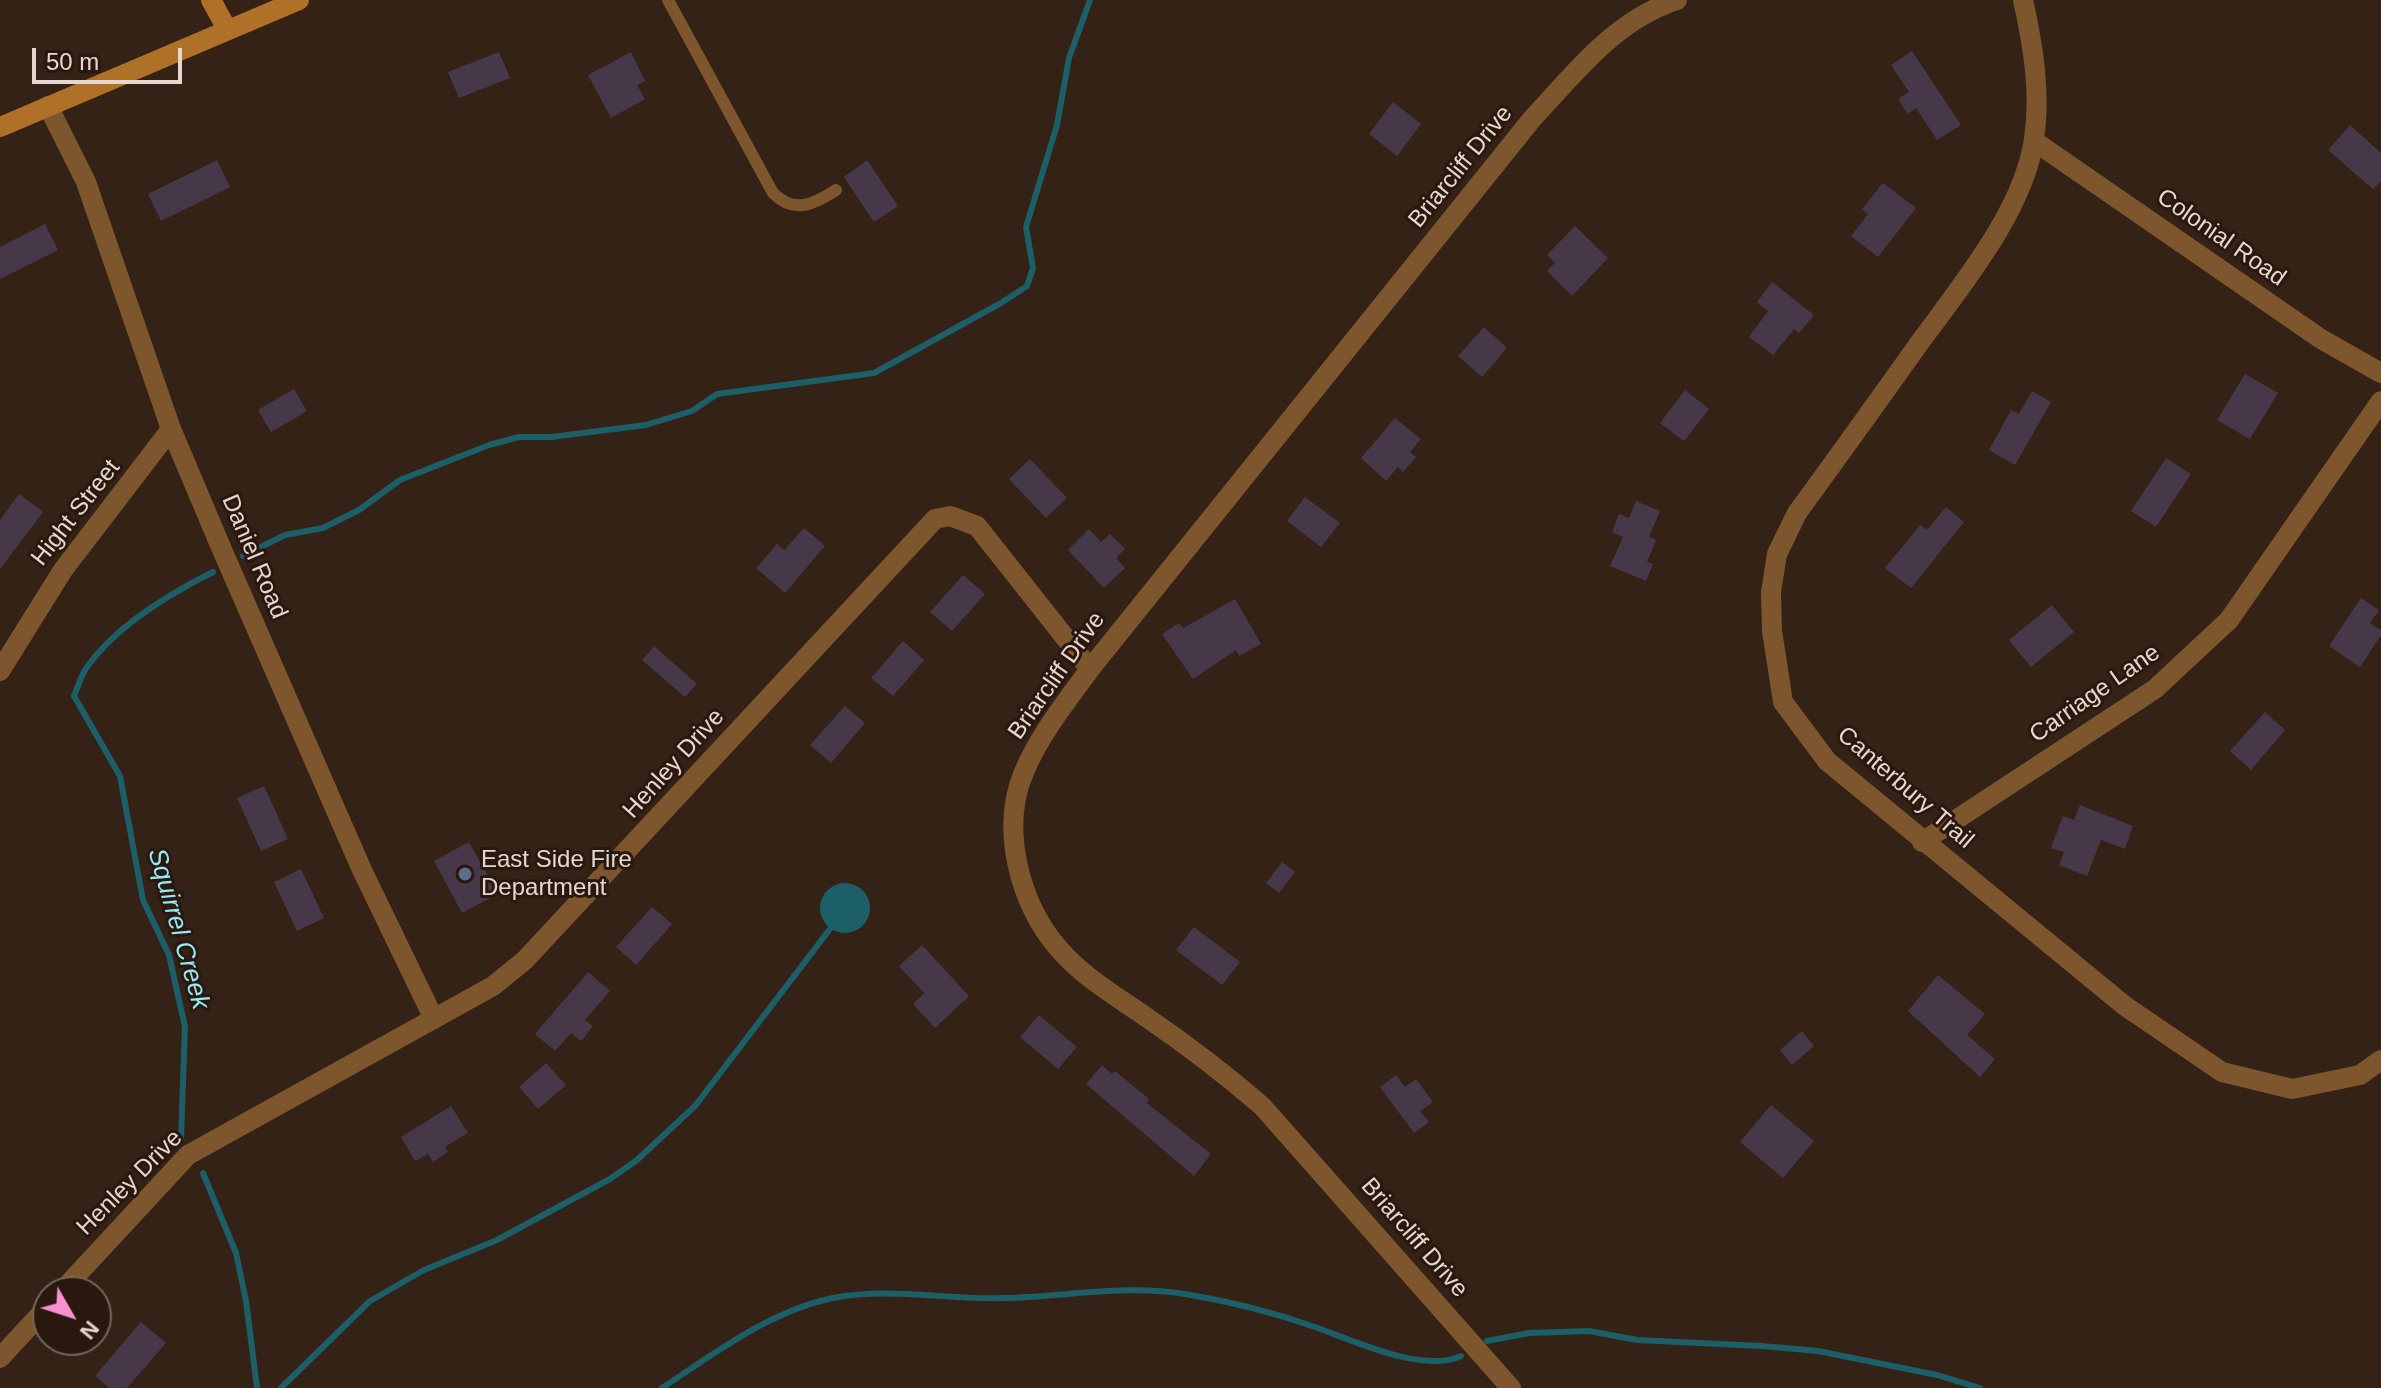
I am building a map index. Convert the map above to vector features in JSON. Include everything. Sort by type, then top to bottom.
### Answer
[{"type":"main road","points":[[211,0],[227,29]]},
{"type":"main road","points":[[0,127],[299,0]]},
{"type":"street","name":"Briarcliff Drive","points":[[1511,1388],[1262,1106],[1216,1066],[1088,976],[1059,949],[1035,913],[1021,874],[1012,829],[1015,800],[1024,772],[1045,731],[1090,669],[1532,119],[1603,43],[1633,22],[1677,0]]},
{"type":"street","name":"Canterbury Trail","points":[[2023,0],[2037,82],[2034,141],[2023,178],[2004,219],[1969,274],[1797,513],[1777,554],[1772,631],[1783,702],[1827,761],[1922,842],[2005,905],[2125,1006],[2222,1072],[2292,1089],[2360,1075],[2381,1060]]},
{"type":"street","name":"Daniel Road","points":[[48,106],[86,182],[171,429],[362,870],[434,1019]]},
{"type":"street","name":"Colonial Road","points":[[2034,141],[2321,339],[2381,373]]},
{"type":"street","name":"Carriage Lane","points":[[1922,842],[2155,689],[2229,620],[2381,401]]},
{"type":"street","name":"Hight Street","points":[[0,671],[63,570],[171,429]]},
{"type":"street","name":"Henley Drive","points":[[76,1276],[188,1155],[493,986],[525,960],[935,519],[950,516],[977,526],[1090,669]]},
{"type":"street","points":[[0,1358],[32,1323]]},
{"type":"lane","points":[[668,0],[773,193],[784,204],[798,207],[816,203],[836,190]]},
{"type":"water","points":[[845,883],[863,890],[870,908],[863,926],[845,933],[827,926],[820,908],[827,890]]},
{"type":"building","points":[[1912,51],[1961,125],[1937,140],[1916,108],[1908,114],[1898,99],[1909,92],[1891,65]]},
{"type":"building","points":[[499,52],[510,78],[459,98],[448,72]]},
{"type":"building","points":[[631,52],[645,81],[637,85],[645,99],[611,118],[588,75]]},
{"type":"building","points":[[1393,102],[1421,124],[1397,156],[1369,134]]},
{"type":"building","points":[[2350,125],[2381,153],[2381,181],[2373,189],[2328,150]]},
{"type":"building","points":[[217,160],[230,187],[161,221],[148,194]]},
{"type":"building","points":[[867,160],[898,206],[874,222],[844,177]]},
{"type":"building","points":[[1883,183],[1916,208],[1878,257],[1851,236],[1868,214],[1862,209]]},
{"type":"building","points":[[45,224],[58,250],[0,279],[0,247]]},
{"type":"building","points":[[1575,226],[1608,258],[1572,296],[1547,271],[1555,263],[1547,255]]},
{"type":"building","points":[[1772,282],[1814,315],[1799,333],[1794,329],[1773,355],[1749,337],[1768,311],[1757,302]]},
{"type":"building","points":[[1484,327],[1507,348],[1482,377],[1458,356]]},
{"type":"building","points":[[2245,374],[2278,393],[2250,439],[2217,420]]},
{"type":"building","points":[[294,389],[307,411],[271,432],[258,410]]},
{"type":"building","points":[[1685,390],[1709,409],[1684,441],[1660,423]]},
{"type":"building","points":[[2032,391],[2051,402],[2015,465],[1989,450],[2011,410],[2019,414]]},
{"type":"building","points":[[1395,418],[1421,439],[1410,452],[1416,457],[1403,472],[1398,467],[1386,481],[1361,458]]},
{"type":"building","points":[[2166,458],[2191,474],[2156,527],[2131,511]]},
{"type":"building","points":[[1030,459],[1067,498],[1046,518],[1009,479]]},
{"type":"building","points":[[19,494],[43,512],[0,569],[0,520]]},
{"type":"building","points":[[1305,497],[1340,523],[1321,547],[1287,521]]},
{"type":"building","points":[[1636,501],[1660,511],[1649,537],[1656,540],[1647,562],[1653,564],[1646,581],[1610,566],[1623,537],[1612,532],[1619,514],[1629,518]]},
{"type":"building","points":[[1946,507],[1964,522],[1911,588],[1885,568],[1920,525],[1927,530]]},
{"type":"building","points":[[804,528],[825,546],[785,593],[756,568],[777,544],[784,550]]},
{"type":"building","points":[[1089,529],[1101,542],[1110,534],[1125,549],[1116,558],[1125,568],[1104,588],[1068,550]]},
{"type":"building","points":[[963,575],[985,594],[952,631],[930,612]]},
{"type":"building","points":[[2361,598],[2379,610],[2370,623],[2381,630],[2381,635],[2360,667],[2329,646]]},
{"type":"building","points":[[1235,599],[1261,644],[1239,656],[1236,650],[1193,679],[1162,634],[1179,623],[1183,628]]},
{"type":"building","points":[[2052,605],[2074,632],[2031,667],[2009,640]]},
{"type":"building","points":[[903,641],[924,660],[893,696],[871,678]]},
{"type":"building","points":[[654,646],[697,684],[685,697],[642,660]]},
{"type":"building","points":[[845,706],[865,723],[831,763],[810,745]]},
{"type":"building","points":[[2265,712],[2285,730],[2251,770],[2230,751]]},
{"type":"building","points":[[264,786],[288,839],[261,851],[237,798]]},
{"type":"building","points":[[2080,805],[2133,826],[2125,849],[2101,840],[2087,876],[2059,865],[2064,852],[2051,848],[2063,816],[2074,820]]},
{"type":"building","points":[[469,842],[498,894],[462,913],[434,861]]},
{"type":"building","points":[[1282,862],[1295,872],[1279,893],[1266,883]]},
{"type":"building","points":[[301,869],[324,918],[297,931],[274,882]]},
{"type":"building","points":[[652,907],[672,924],[636,965],[616,947]]},
{"type":"building","points":[[1194,927],[1240,962],[1222,985],[1176,950]]},
{"type":"building","points":[[922,945],[969,996],[935,1028],[913,1004],[924,993],[899,966]]},
{"type":"building","points":[[588,972],[610,991],[585,1020],[593,1026],[581,1041],[571,1033],[555,1051],[535,1034]]},
{"type":"building","points":[[1938,975],[1985,1014],[1967,1035],[1995,1059],[1980,1077],[1908,1011]]},
{"type":"building","points":[[1039,1015],[1077,1047],[1058,1069],[1020,1037]]},
{"type":"building","points":[[1802,1031],[1814,1046],[1792,1065],[1780,1050]]},
{"type":"building","points":[[546,1063],[566,1085],[538,1109],[519,1087]]},
{"type":"building","points":[[1102,1065],[1112,1074],[1115,1071],[1149,1099],[1147,1103],[1211,1154],[1194,1176],[1086,1084]]},
{"type":"building","points":[[1396,1075],[1405,1087],[1416,1079],[1433,1102],[1420,1111],[1429,1122],[1414,1133],[1380,1087]]},
{"type":"building","points":[[1771,1105],[1814,1141],[1783,1178],[1740,1142]]},
{"type":"building","points":[[451,1106],[468,1133],[445,1147],[448,1152],[433,1162],[428,1154],[415,1161],[401,1137]]},
{"type":"building","points":[[141,1322],[166,1343],[127,1388],[109,1388],[95,1376]]},
{"type":"waterway","points":[[243,556],[285,535],[323,528],[359,510],[400,480],[489,445],[519,437],[551,437],[646,425],[692,411],[717,394],[874,373],[1027,286],[1033,268],[1026,227],[1057,125],[1069,58],[1090,0]]},
{"type":"waterway","name":"Squirrel Creek","points":[[181,1138],[185,1027],[169,955],[143,900],[120,776],[74,696],[87,667],[113,638],[161,601],[213,572]]},
{"type":"waterway","points":[[281,1388],[370,1301],[424,1270],[497,1240],[610,1179],[637,1160],[695,1106],[833,925]]},
{"type":"waterway","name":"Squirrel Creek","points":[[203,1173],[236,1253],[246,1301],[257,1388]]},
{"type":"waterway","points":[[662,1388],[744,1335],[787,1313],[833,1298],[875,1294],[1003,1298],[1163,1291],[1268,1312],[1408,1358],[1427,1361],[1461,1356]]},
{"type":"waterway","points":[[1487,1341],[1529,1333],[1589,1331],[1637,1340],[1818,1351],[1937,1375],[1980,1388]]},
{"type":"place","name":"East Side Fire Department","points":[[465,874]]}]
